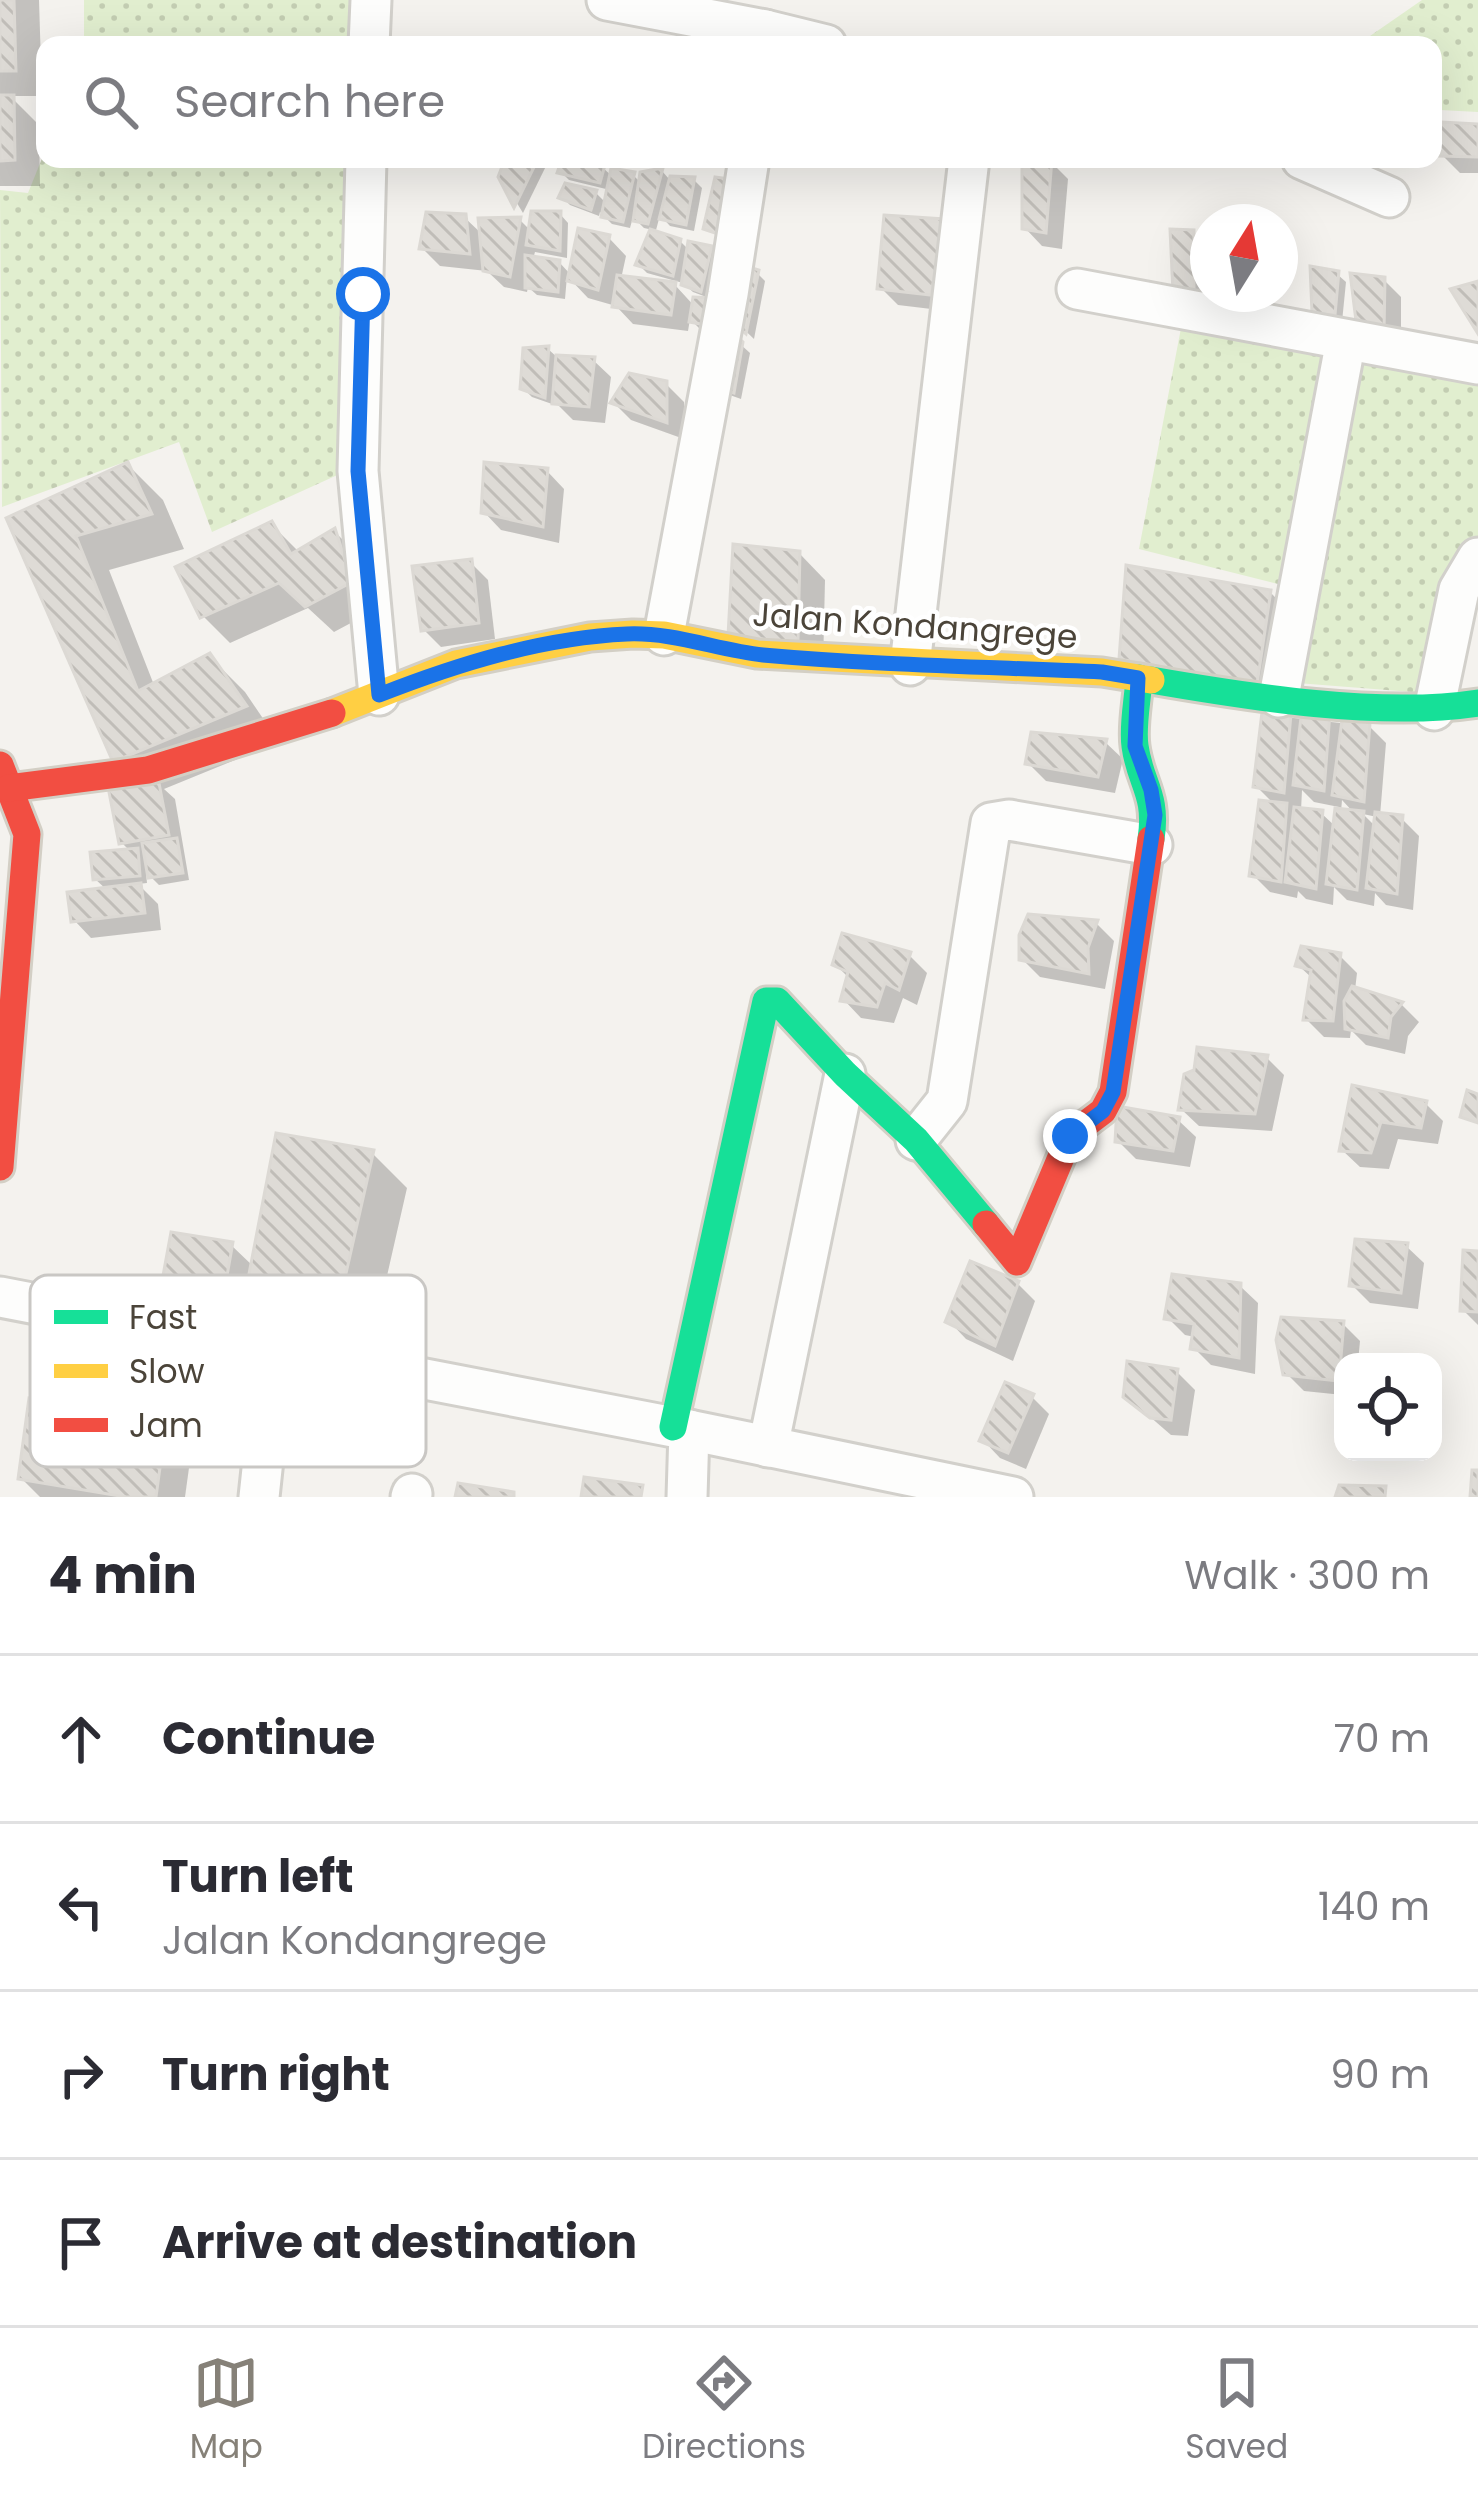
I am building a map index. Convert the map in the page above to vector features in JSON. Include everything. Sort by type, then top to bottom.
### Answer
[{"type":"street","points":[[369,36],[370,0]]},
{"type":"street","points":[[607,0],[757,36]]},
{"type":"street","points":[[366,168],[358,471],[379,695]]},
{"type":"street","points":[[664,635],[748,168]]},
{"type":"street","points":[[910,665],[968,168]]},
{"type":"street","points":[[1323,168],[1389,197]]},
{"type":"street","points":[[1077,289],[1478,364]]},
{"type":"street","points":[[1279,698],[1346,340]]},
{"type":"street","points":[[1435,710],[1459,590],[1478,559]]},
{"type":"street","name":"Jalan Kondangrege","points":[[4,776],[148,770],[242,743],[456,664],[590,637],[664,635],[757,654],[1102,672],[1279,698],[1435,710],[1478,703]]},
{"type":"street","points":[[687,1497],[681,1428],[763,1004],[777,1001],[845,1075],[916,1140],[1017,1262],[1070,1136],[1103,1111],[1113,1092],[1155,815],[1135,746],[1138,678]]},
{"type":"street","points":[[0,1167],[27,834],[4,776]]},
{"type":"street","points":[[916,1140],[947,1101],[991,823],[1009,820],[1152,845]]},
{"type":"street","points":[[768,1447],[845,1075]]},
{"type":"street","points":[[0,1297],[30,1303]]},
{"type":"street","points":[[426,1379],[1012,1497]]},
{"type":"street","points":[[259,1497],[262,1467]]},
{"type":"green space","points":[[84,0],[358,0],[357,36],[84,36]]},
{"type":"green space","points":[[1422,0],[1478,0],[1478,112],[1442,110],[1442,36],[1370,36]]},
{"type":"green space","points":[[38,168],[353,168],[344,472],[212,532],[179,442],[2,507],[0,190],[28,193]]},
{"type":"green space","points":[[1181,328],[1478,383],[1478,537],[1447,570],[1425,693],[1284,682],[1286,586],[1139,549]]},
{"type":"building","points":[[0,0],[14,0],[16,71],[0,71]]},
{"type":"building","points":[[0,95],[14,95],[15,160],[0,161]]},
{"type":"building","points":[[1442,122],[1478,124],[1478,157],[1442,156]]},
{"type":"building","points":[[502,168],[534,168],[514,208],[498,177]]},
{"type":"building","points":[[559,168],[604,168],[600,183],[557,173]]},
{"type":"building","points":[[611,168],[635,172],[623,222],[601,217]]},
{"type":"building","points":[[663,168],[648,224],[633,221],[640,172]]},
{"type":"building","points":[[1022,168],[1051,168],[1046,233],[1022,229]]},
{"type":"building","points":[[670,176],[695,177],[686,225],[659,219]]},
{"type":"building","points":[[715,177],[738,180],[730,238],[703,229]]},
{"type":"building","points":[[565,183],[597,190],[591,210],[558,198]]},
{"type":"building","points":[[531,211],[561,211],[560,251],[526,245]]},
{"type":"building","points":[[426,212],[466,214],[470,254],[419,249]]},
{"type":"building","points":[[884,215],[944,219],[931,295],[877,289]]},
{"type":"building","points":[[521,217],[510,277],[483,271],[478,218]]},
{"type":"building","points":[[578,228],[610,235],[598,290],[567,281]]},
{"type":"building","points":[[650,229],[681,239],[673,276],[635,265]]},
{"type":"building","points":[[1170,229],[1190,230],[1190,295],[1173,293]]},
{"type":"building","points":[[688,241],[712,246],[701,292],[681,285]]},
{"type":"building","points":[[525,255],[560,260],[558,292],[525,288]]},
{"type":"building","points":[[742,265],[759,270],[746,334],[729,319]]},
{"type":"building","points":[[1310,266],[1339,271],[1335,315],[1312,313]]},
{"type":"building","points":[[1350,273],[1385,277],[1384,332],[1357,329]]},
{"type":"building","points":[[617,275],[676,282],[671,315],[612,307]]},
{"type":"building","points":[[1478,281],[1478,334],[1450,289]]},
{"type":"building","points":[[693,297],[715,298],[712,326],[689,322]]},
{"type":"building","points":[[728,328],[743,342],[734,393],[716,387]]},
{"type":"building","points":[[549,346],[545,398],[520,389],[523,348]]},
{"type":"building","points":[[556,355],[595,357],[589,407],[552,404]]},
{"type":"building","points":[[629,373],[667,381],[667,423],[610,403]]},
{"type":"building","points":[[128,462],[152,514],[76,536],[138,691],[210,653],[247,706],[113,762],[6,518]]},
{"type":"building","points":[[484,462],[548,468],[543,527],[481,513]]},
{"type":"building","points":[[272,521],[291,554],[335,528],[352,582],[305,607],[279,583],[200,618],[175,567]]},
{"type":"building","points":[[733,544],[800,551],[798,642],[728,636]]},
{"type":"building","points":[[472,559],[479,623],[421,631],[412,566]]},
{"type":"building","points":[[1126,565],[1271,590],[1257,684],[1119,659]]},
{"type":"building","points":[[1302,709],[1330,712],[1324,791],[1293,785]]},
{"type":"building","points":[[1262,712],[1291,714],[1284,793],[1253,787]]},
{"type":"building","points":[[1342,720],[1370,723],[1364,802],[1332,795]]},
{"type":"building","points":[[1031,732],[1107,739],[1098,777],[1025,764]]},
{"type":"building","points":[[158,778],[169,835],[119,844],[108,787]]},
{"type":"building","points":[[1259,800],[1287,803],[1281,882],[1249,876]]},
{"type":"building","points":[[1294,807],[1323,810],[1316,889],[1285,882]]},
{"type":"building","points":[[1335,808],[1364,811],[1357,890],[1326,884]]},
{"type":"building","points":[[1375,812],[1403,815],[1397,894],[1366,888]]},
{"type":"building","points":[[177,838],[183,873],[148,878],[142,843]]},
{"type":"building","points":[[138,848],[140,876],[93,880],[90,852]]},
{"type":"building","points":[[141,883],[145,913],[71,922],[67,892]]},
{"type":"building","points":[[1028,914],[1098,920],[1088,948],[1089,974],[1019,960],[1019,935]]},
{"type":"building","points":[[842,933],[911,952],[899,990],[885,983],[877,1007],[840,1001],[848,972],[832,965]]},
{"type":"building","points":[[1301,946],[1341,953],[1333,1021],[1303,1020],[1311,970],[1295,966]]},
{"type":"building","points":[[1352,986],[1403,1002],[1391,1017],[1388,1038],[1345,1029],[1344,1001]]},
{"type":"building","points":[[1197,1047],[1268,1055],[1255,1114],[1178,1110],[1184,1074],[1194,1070]]},
{"type":"building","points":[[1352,1085],[1427,1101],[1421,1128],[1381,1122],[1371,1153],[1339,1151]]},
{"type":"building","points":[[1467,1090],[1478,1094],[1478,1123],[1460,1117]]},
{"type":"building","points":[[1117,1106],[1180,1117],[1173,1151],[1115,1142]]},
{"type":"building","points":[[276,1133],[374,1150],[346,1275],[249,1275]]},
{"type":"building","points":[[171,1232],[233,1242],[227,1275],[163,1275]]},
{"type":"building","points":[[1355,1239],[1408,1243],[1401,1293],[1349,1286]]},
{"type":"building","points":[[1463,1250],[1478,1251],[1478,1312],[1460,1311]]},
{"type":"building","points":[[970,1261],[1019,1281],[995,1346],[945,1322]]},
{"type":"building","points":[[1172,1274],[1241,1283],[1239,1358],[1190,1349],[1194,1324],[1164,1319]]},
{"type":"building","points":[[1281,1317],[1344,1321],[1341,1353],[1334,1353],[1334,1380],[1283,1375],[1276,1340]]},
{"type":"building","points":[[1127,1361],[1178,1369],[1171,1420],[1150,1418],[1123,1397]]},
{"type":"building","points":[[1005,1382],[1034,1394],[1008,1453],[979,1441]]},
{"type":"building","points":[[29,1398],[30,1467],[160,1467],[156,1497],[126,1497],[18,1479]]},
{"type":"building","points":[[1472,1470],[1478,1470],[1478,1497],[1470,1497]]},
{"type":"building","points":[[584,1477],[643,1485],[641,1497],[581,1497]]},
{"type":"building","points":[[458,1483],[514,1492],[514,1497],[455,1497]]},
{"type":"building","points":[[1339,1485],[1386,1486],[1385,1497],[1335,1497]]},
{"type":"traffic: fast","points":[[1139,678],[1134,738],[1152,811],[1151,839]]},
{"type":"traffic: fast","points":[[1151,680],[1358,707],[1478,703]]},
{"type":"traffic: fast","points":[[673,1427],[766,1001],[777,1001],[916,1140],[986,1224]]},
{"type":"traffic: slow","points":[[332,713],[456,664],[590,637],[633,634],[664,635],[757,654],[1102,672],[1151,680]]},
{"type":"traffic: jam","points":[[9,788],[148,770],[332,713]]},
{"type":"traffic: jam","points":[[0,765],[27,834],[0,1167]]},
{"type":"traffic: jam","points":[[986,1224],[1017,1262],[1070,1136],[1103,1111],[1113,1092],[1151,839]]},
{"type":"route","points":[[363,294],[358,471],[379,695],[456,664],[590,637],[633,634],[664,635],[757,654],[1102,672],[1138,678],[1135,746],[1151,790],[1152,845],[1113,1092],[1103,1111],[1070,1136]]}]
